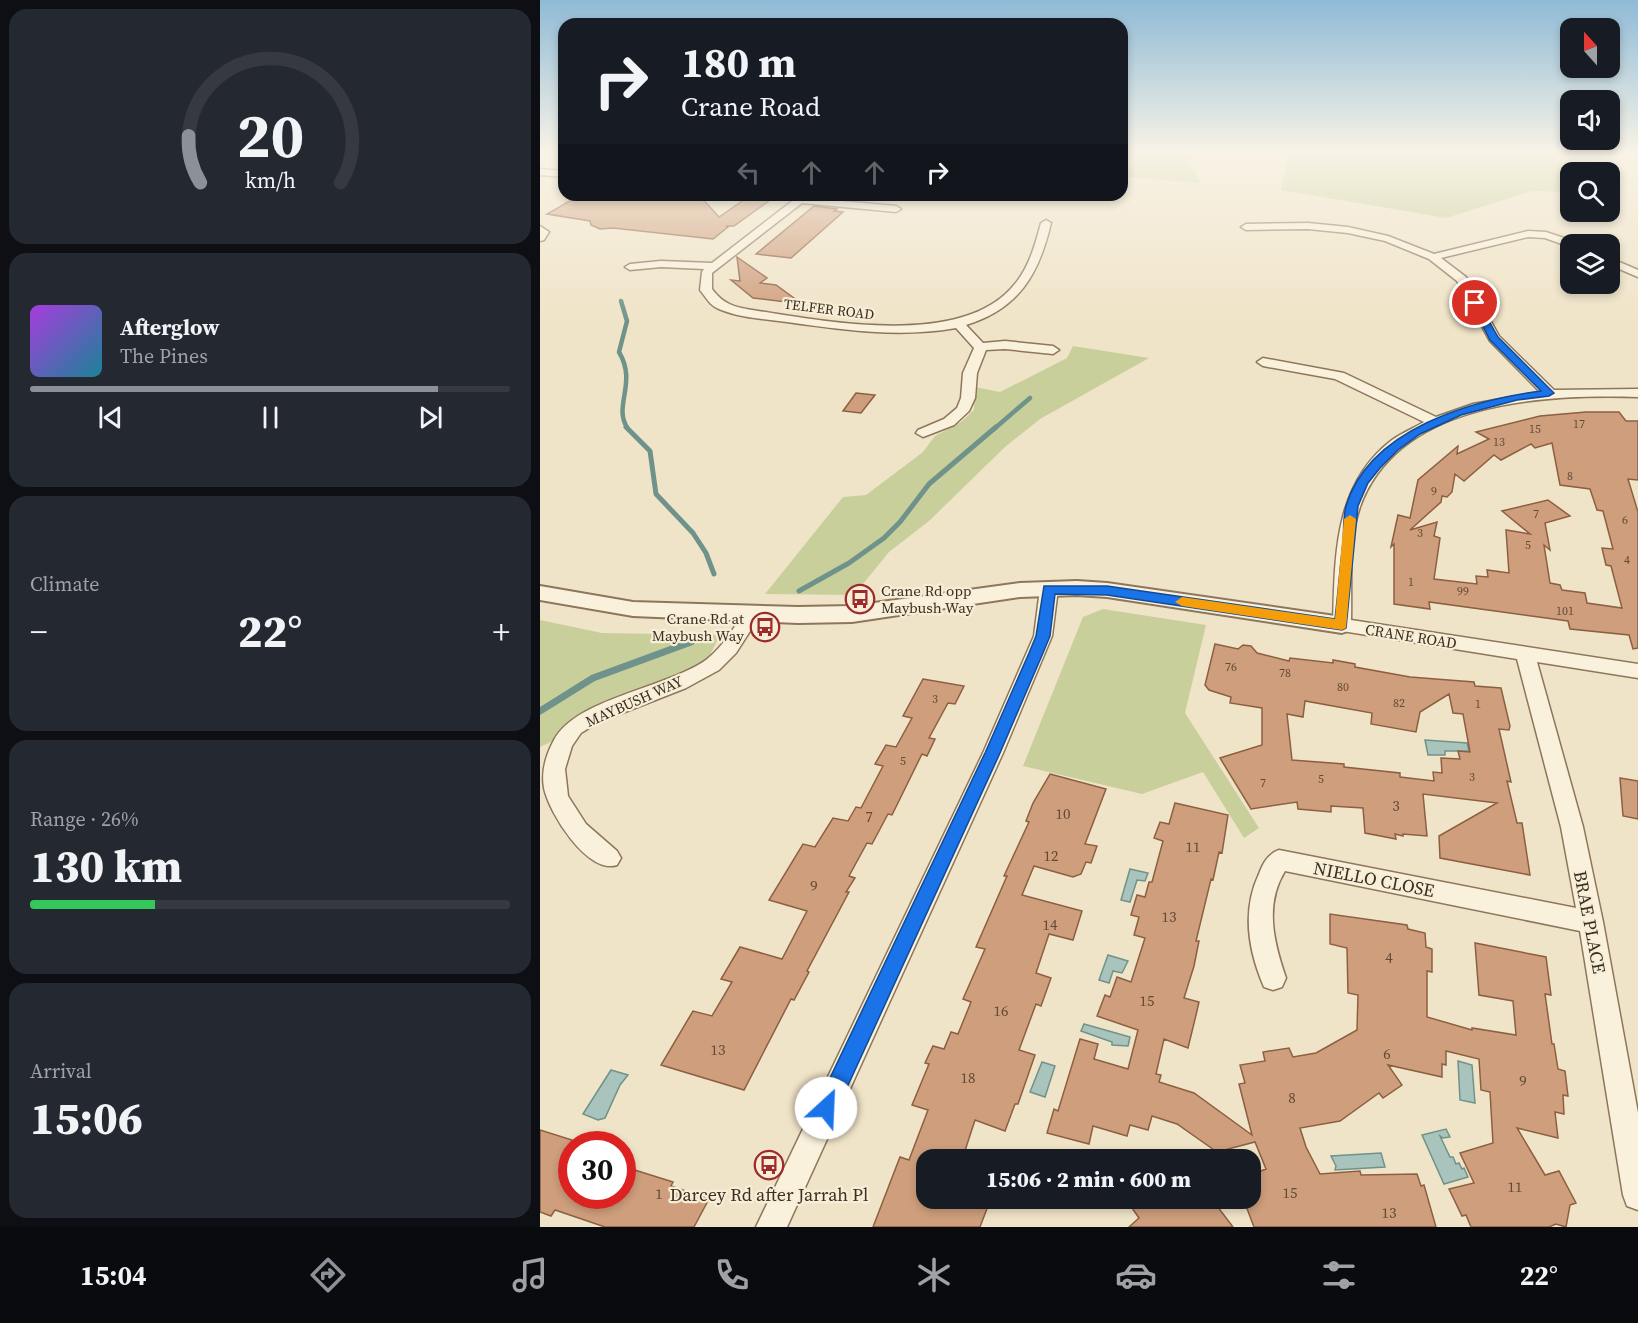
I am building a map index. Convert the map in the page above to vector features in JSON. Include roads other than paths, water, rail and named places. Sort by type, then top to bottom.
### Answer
[{"type":"street","points":[[630,267],[661,264],[714,266],[790,208]]},
{"type":"street","points":[[890,208],[896,209]]},
{"type":"street","name":"TELFER ROAD","points":[[714,266],[707,273],[706,290],[718,305],[750,313],[887,331],[928,328],[958,322],[999,307],[1013,295],[1035,262],[1046,223]]},
{"type":"street","points":[[1246,227],[1308,226],[1348,230],[1398,242],[1433,257],[1462,279],[1494,338],[1549,393]]},
{"type":"street","points":[[540,229],[544,232],[540,238]]},
{"type":"street","points":[[1433,257],[1528,234],[1546,235],[1560,240]]},
{"type":"street","points":[[1620,266],[1638,274]]},
{"type":"street","points":[[923,433],[946,424],[960,415],[967,403],[970,374],[979,355],[980,347],[958,322]]},
{"type":"street","points":[[980,347],[1005,345],[1053,350]]},
{"type":"street","points":[[1263,362],[1339,376],[1436,422]]},
{"type":"street","points":[[1342,625],[1348,527],[1352,506],[1363,483],[1376,465],[1394,448],[1436,422],[1486,404],[1549,393],[1638,393]]},
{"type":"street","points":[[771,1227],[988,763],[1036,653],[1043,636],[1049,589]]},
{"type":"street","name":"CRANE ROAD","points":[[540,593],[633,609],[752,614],[852,614],[1020,590],[1107,590],[1638,671]]},
{"type":"street","name":"MAYBUSH WAY","points":[[609,858],[589,845],[563,810],[554,788],[555,761],[563,744],[575,727],[596,715],[679,682],[713,664],[728,649],[752,614]]},
{"type":"street","name":"BRAE PLACE","points":[[1525,653],[1572,827],[1592,922],[1638,1195]]},
{"type":"street","name":"NIELLO CLOSE","points":[[1273,978],[1261,944],[1261,896],[1269,873],[1279,860],[1592,922]]},
{"type":"water","points":[[1425,740],[1467,743],[1469,751],[1445,751],[1445,755],[1428,755]]},
{"type":"water","points":[[1130,869],[1148,873],[1145,881],[1137,880],[1130,902],[1121,900]]},
{"type":"water","points":[[1108,955],[1128,961],[1122,973],[1113,971],[1109,983],[1099,980]]},
{"type":"water","points":[[1084,1024],[1130,1037],[1128,1046],[1112,1045],[1112,1042],[1081,1031]]},
{"type":"water","points":[[1458,1061],[1472,1065],[1475,1103],[1460,1100]]},
{"type":"water","points":[[1042,1062],[1055,1066],[1045,1097],[1030,1092]]},
{"type":"water","points":[[611,1070],[628,1075],[620,1085],[605,1118],[598,1120],[583,1114]]},
{"type":"water","points":[[1446,1129],[1450,1137],[1440,1136],[1450,1157],[1453,1157],[1456,1164],[1459,1163],[1462,1169],[1464,1168],[1468,1177],[1444,1184],[1422,1135]]},
{"type":"water","points":[[1381,1153],[1385,1167],[1335,1170],[1336,1166],[1331,1156]]},
{"type":"waterway","points":[[621,301],[627,321],[619,352],[626,374],[623,412],[628,429]]},
{"type":"waterway","points":[[994,429],[1030,398]]},
{"type":"waterway","points":[[799,591],[849,563],[884,538],[900,522],[929,484],[996,427]]},
{"type":"waterway","points":[[628,429],[650,451],[656,494],[693,533],[706,553],[714,574]]},
{"type":"waterway","points":[[540,711],[593,678],[691,642]]},
{"type":"place","name":"Crane Rd opp Maybush Way","points":[[860,599]]},
{"type":"place","name":"Crane Rd at Maybush Way","points":[[765,627]]},
{"type":"place","name":"Darcey Rd after Jarrah Pl","points":[[769,1165]]}]
